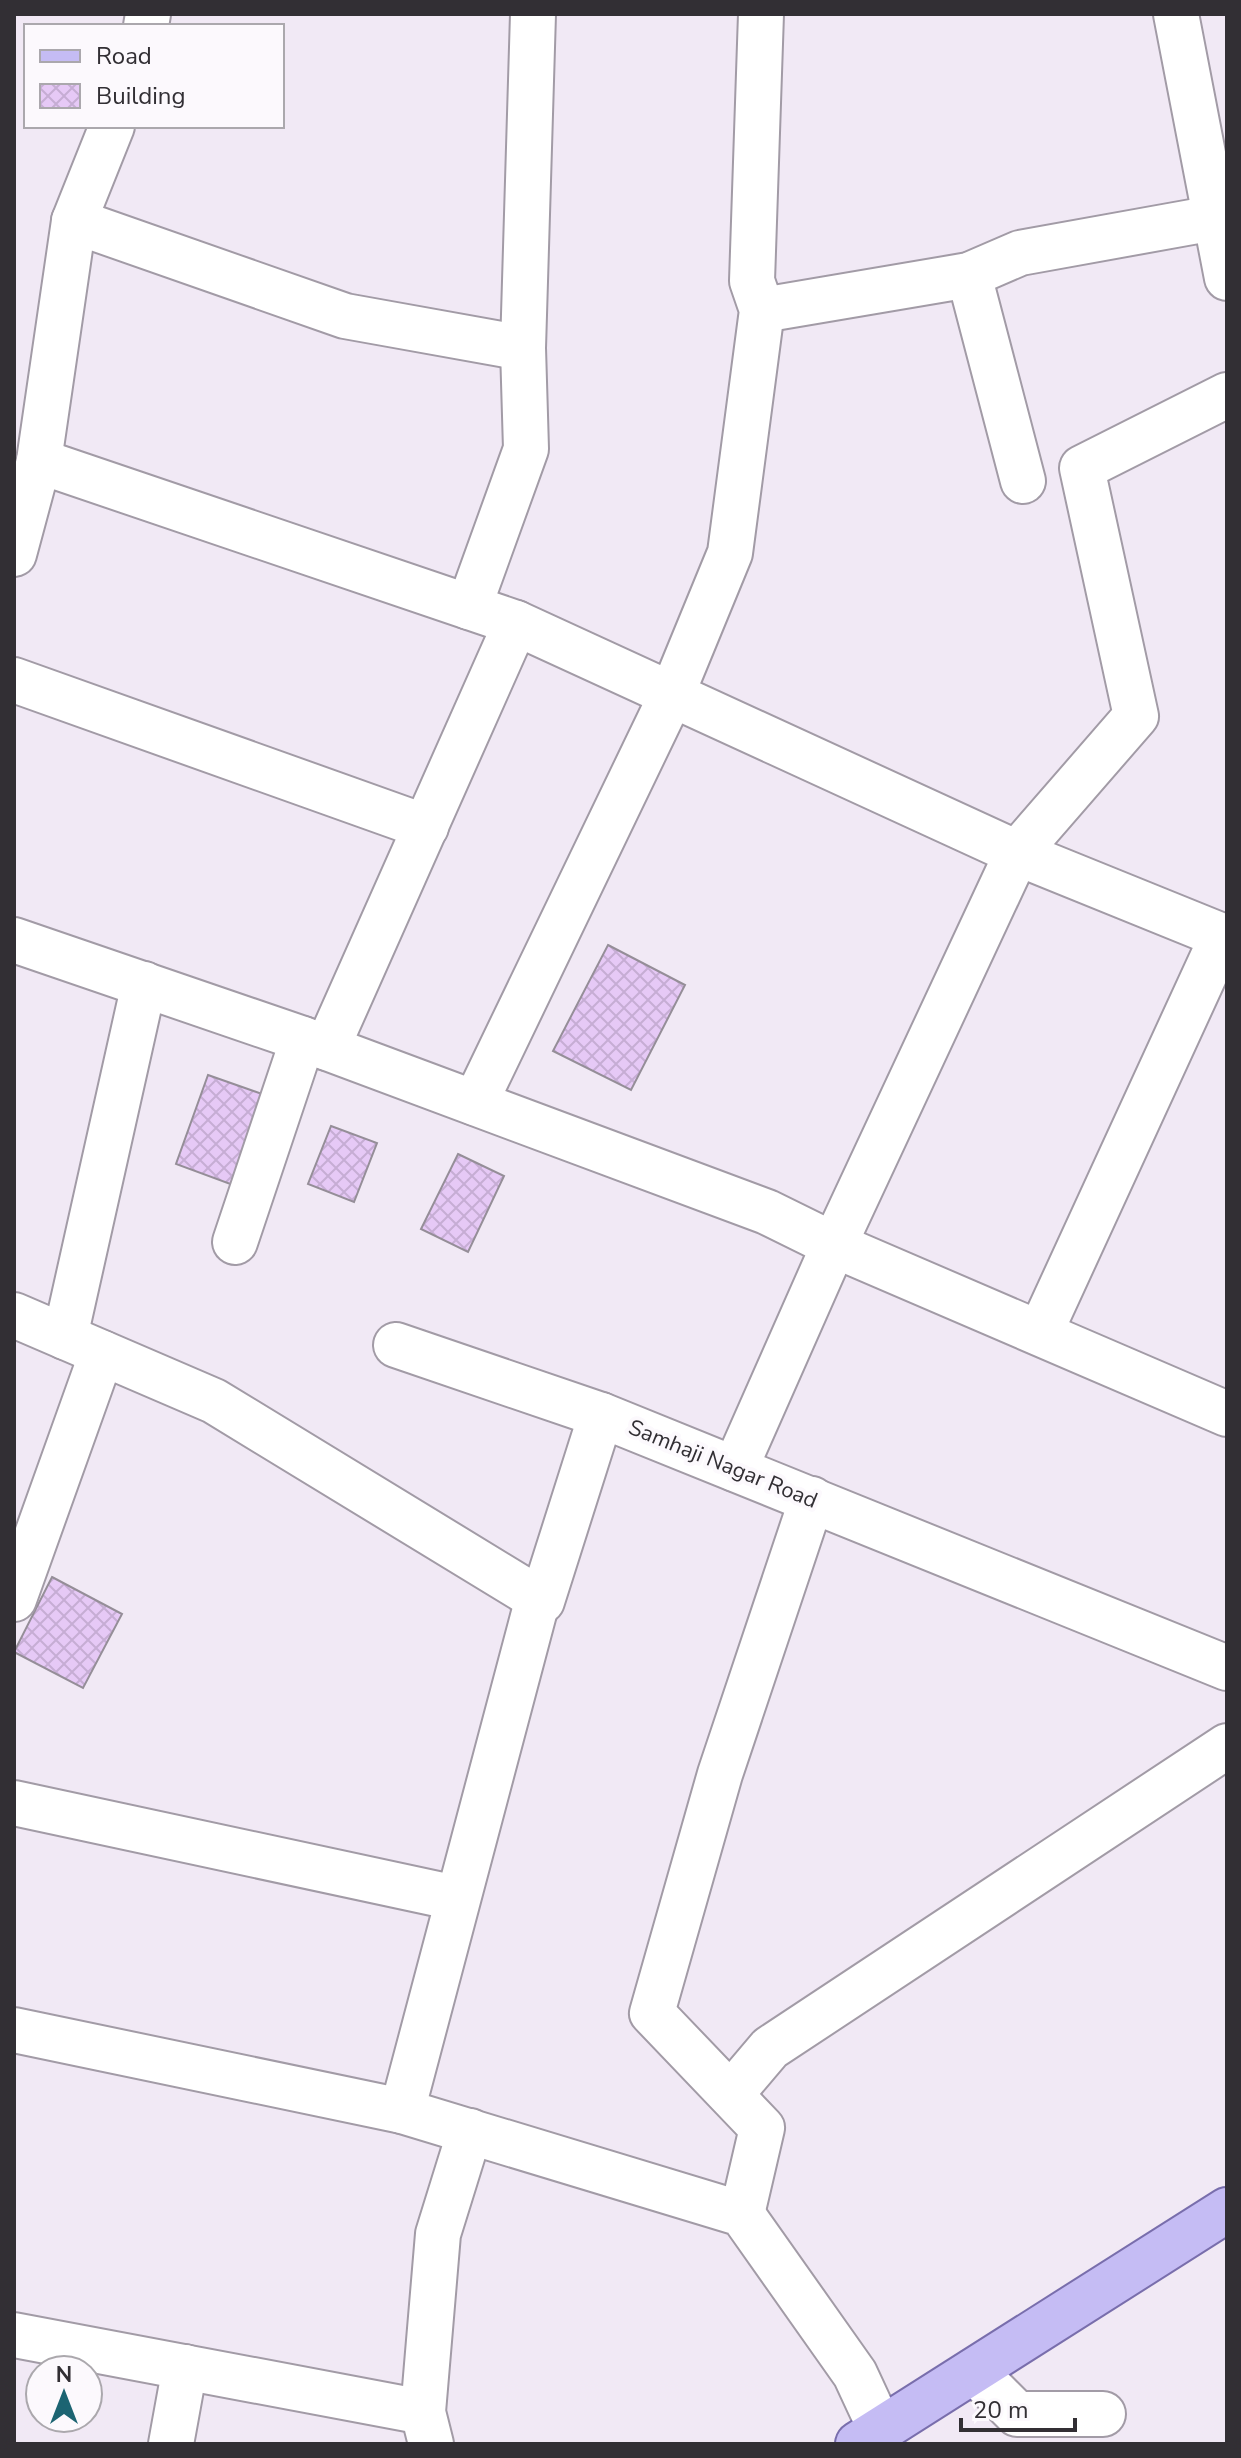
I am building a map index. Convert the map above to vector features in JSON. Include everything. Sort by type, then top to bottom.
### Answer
[{"type":"main road","points":[[870,2437],[1227,2210]]},
{"type":"street","points":[[469,607],[526,449],[523,348],[533,14]]},
{"type":"street","points":[[475,1103],[672,694],[730,553],[762,310],[752,281],[761,14]]},
{"type":"street","points":[[1176,14],[1227,278]]},
{"type":"street","points":[[14,554],[39,461],[74,221],[111,128]]},
{"type":"street","points":[[762,310],[969,275],[1020,253],[1214,218]]},
{"type":"street","points":[[74,221],[345,316],[523,348]]},
{"type":"street","points":[[969,275],[1023,481]]},
{"type":"street","points":[[735,1469],[834,1245],[1017,853],[1136,716],[1082,468],[1227,395]]},
{"type":"street","points":[[39,461],[516,623],[1017,853],[1224,938],[1040,1333]]},
{"type":"street","points":[[235,1242],[315,1044],[426,827],[516,623]]},
{"type":"street","points":[[14,680],[426,827]]},
{"type":"street","points":[[14,940],[315,1044],[767,1212],[834,1245],[1227,1414]]},
{"type":"street","points":[[14,1599],[83,1345],[144,984]]},
{"type":"street","points":[[14,1315],[214,1401],[538,1598]]},
{"type":"street","points":[[396,1345],[601,1415]]},
{"type":"street","name":"Samhaji Nagar Road","points":[[402,2111],[538,1598],[542,1601],[601,1415],[1227,1668]]},
{"type":"street","points":[[742,2214],[762,2128],[652,2013],[720,1774],[812,1499]]},
{"type":"street","points":[[731,2094],[770,2048],[1227,1746]]},
{"type":"street","points":[[14,1803],[456,1898]]},
{"type":"street","points":[[14,2030],[402,2111],[742,2214],[855,2374],[870,2437]]},
{"type":"street","points":[[14,2335],[185,2367],[427,2428],[438,2234],[470,2131]]},
{"type":"street","points":[[171,2444],[185,2367]]},
{"type":"street","points":[[974,2371],[1017,2414],[1103,2414]]},
{"type":"building","points":[[608,945],[685,985],[631,1090],[553,1051]]},
{"type":"building","points":[[208,1075],[265,1095],[233,1185],[176,1164]]},
{"type":"building","points":[[331,1126],[377,1143],[354,1202],[308,1184]]},
{"type":"building","points":[[458,1154],[504,1176],[468,1252],[421,1229]]},
{"type":"building","points":[[52,1577],[122,1614],[83,1688],[14,1652]]}]
